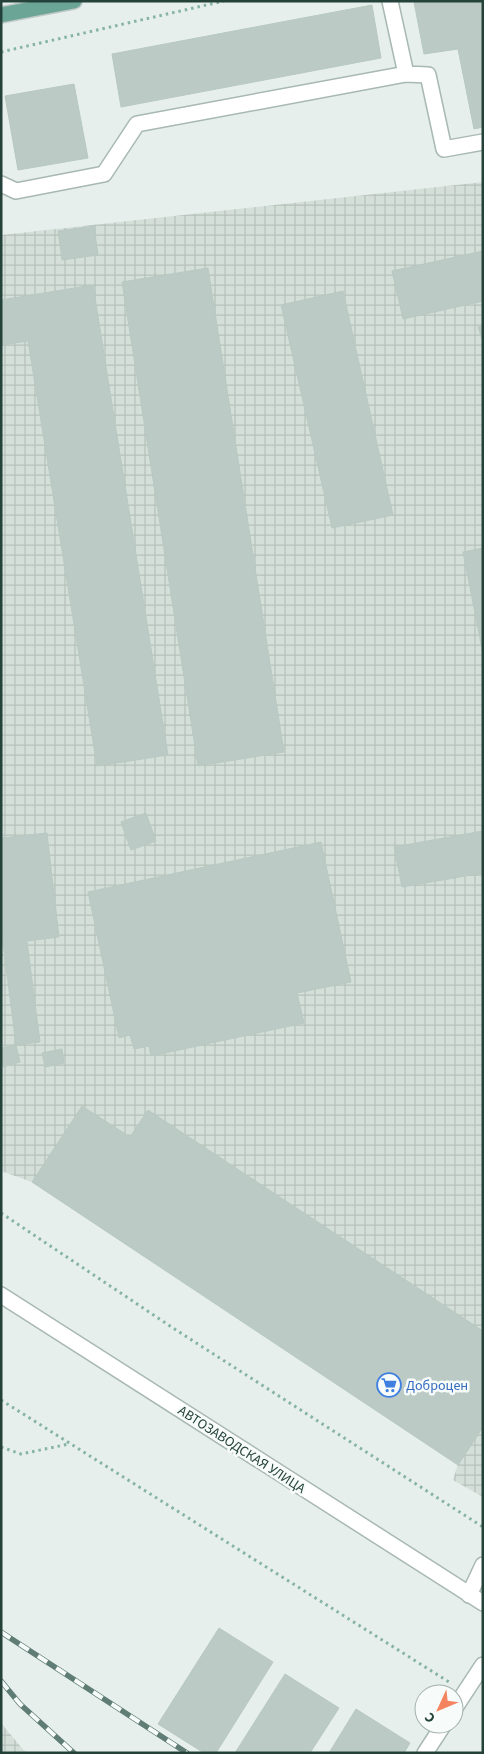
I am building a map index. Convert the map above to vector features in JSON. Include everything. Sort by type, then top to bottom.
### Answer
[{"type":"main road","points":[[1,15],[74,1]]},
{"type":"street","points":[[390,1],[406,74]]},
{"type":"street","points":[[1,184],[16,191],[104,174],[138,124],[406,74],[428,75],[444,149],[483,142]]},
{"type":"street","name":"АВТОЗАВОДСКАЯ УЛИЦА","points":[[1,1295],[483,1603]]},
{"type":"street","points":[[469,1595],[483,1565]]},
{"type":"street","points":[[465,1692],[483,1665]]},
{"type":"street","points":[[425,1753],[437,1734]]},
{"type":"path","points":[[1,52],[224,1]]},
{"type":"path","points":[[1,1213],[181,1333],[483,1527]]},
{"type":"path","points":[[1,1400],[465,1692]]},
{"type":"path","points":[[1,1447],[21,1454],[70,1443]]},
{"type":"shaded area","points":[[483,182],[483,1497],[453,1480],[458,1464],[32,1182],[1,1171],[1,235]]},
{"type":"shaded area","points":[[1,1723],[26,1753],[1,1753]]},
{"type":"building","points":[[483,1],[483,127],[474,129],[458,49],[424,54],[414,2]]},
{"type":"building","points":[[372,5],[381,58],[121,107],[112,54]]},
{"type":"building","points":[[74,84],[88,158],[18,170],[5,96]]},
{"type":"building","points":[[94,226],[98,255],[62,260],[58,231]]},
{"type":"building","points":[[483,251],[483,301],[403,319],[392,271]]},
{"type":"building","points":[[208,268],[284,752],[198,766],[122,282]]},
{"type":"building","points":[[93,285],[168,755],[97,766],[28,341],[1,345],[1,300]]},
{"type":"building","points":[[343,291],[393,515],[332,528],[281,305]]},
{"type":"building","points":[[483,325],[483,342],[478,327]]},
{"type":"building","points":[[483,548],[483,654],[463,552]]},
{"type":"building","points":[[146,813],[156,841],[131,850],[121,822]]},
{"type":"building","points":[[483,831],[483,873],[402,887],[394,847]]},
{"type":"building","points":[[47,833],[59,937],[27,941],[40,1042],[16,1045],[1,927],[1,838]]},
{"type":"building","points":[[321,842],[351,982],[297,993],[304,1023],[151,1056],[149,1046],[134,1049],[130,1035],[119,1038],[88,892]]},
{"type":"building","points":[[16,1045],[20,1062],[3,1067],[1,1048]]},
{"type":"building","points":[[62,1049],[64,1063],[45,1067],[42,1053]]},
{"type":"building","points":[[82,1106],[130,1137],[148,1110],[483,1331],[483,1427],[458,1465],[32,1182]]},
{"type":"building","points":[[219,1628],[273,1662],[216,1753],[204,1753],[158,1724]]},
{"type":"building","points":[[285,1674],[339,1708],[310,1753],[235,1753]]},
{"type":"building","points":[[356,1709],[410,1743],[404,1753],[329,1753]]},
{"type":"railway","points":[[1,1632],[187,1753]]},
{"type":"railway","points":[[1,1681],[20,1704],[74,1753]]},
{"type":"place","name":"Доброцен","points":[[389,1385]]}]
